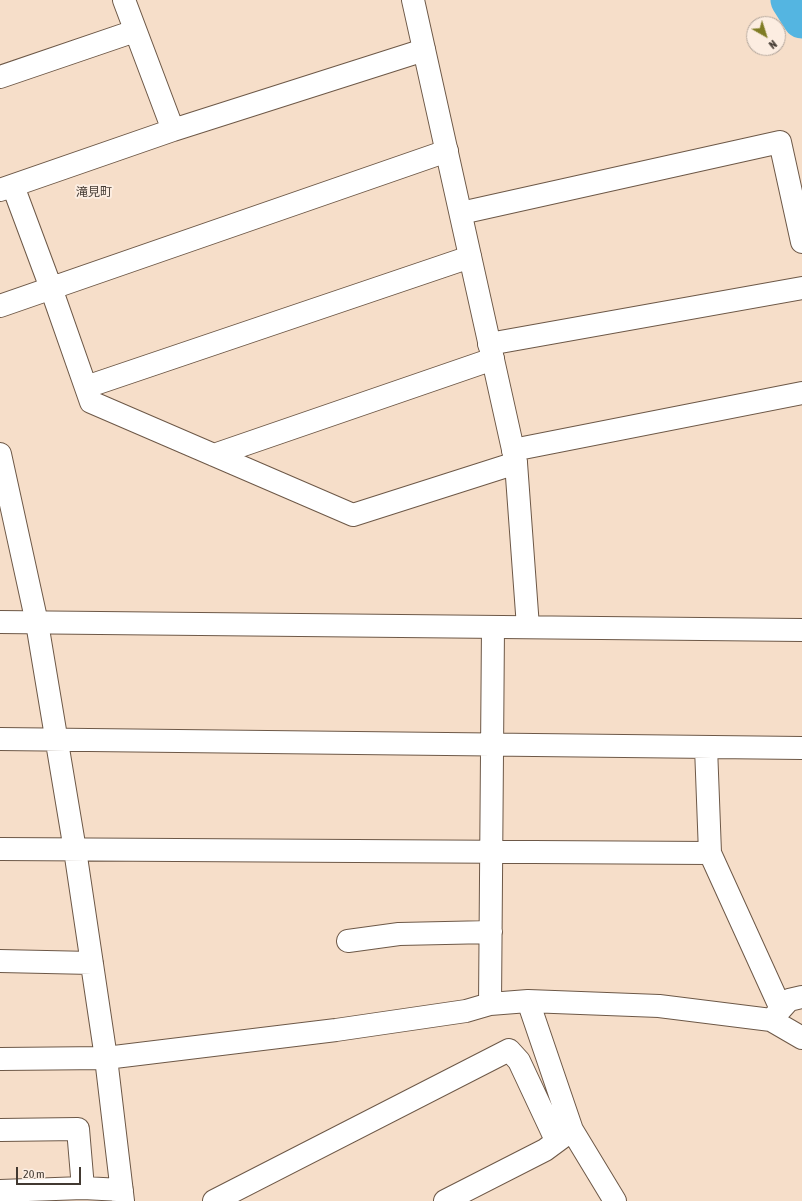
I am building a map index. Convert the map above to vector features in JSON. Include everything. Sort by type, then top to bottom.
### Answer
[{"type":"street","points":[[124,0],[173,130]]},
{"type":"street","points":[[413,0],[514,456],[528,627]]},
{"type":"street","points":[[0,77],[135,31]]},
{"type":"street","points":[[424,50],[173,130],[6,188],[51,288],[91,402],[353,515],[514,456],[802,394]]},
{"type":"street","points":[[461,213],[780,142],[802,242]]},
{"type":"street","points":[[0,306],[447,152]]},
{"type":"street","points":[[86,387],[470,257]]},
{"type":"street","points":[[214,455],[491,352],[802,288]]},
{"type":"street","points":[[0,454],[37,623],[92,963],[106,1058],[123,1196],[83,1188],[0,1191]]},
{"type":"street","points":[[0,622],[802,630]]},
{"type":"street","points":[[490,1004],[493,627]]},
{"type":"street","points":[[0,739],[802,748]]},
{"type":"street","points":[[706,747],[710,853],[776,1015],[802,1038]]},
{"type":"street","points":[[0,849],[492,853],[710,853]]},
{"type":"street","points":[[348,941],[399,934],[491,932]]},
{"type":"street","points":[[0,961],[92,963]]},
{"type":"street","points":[[776,1015],[789,1000],[802,997]]},
{"type":"street","points":[[0,1059],[106,1058],[336,1030],[466,1012],[490,1004],[528,1001],[659,1006],[776,1015]]},
{"type":"street","points":[[528,1001],[564,1135]]},
{"type":"street","points":[[214,1201],[509,1050],[518,1061],[564,1135],[615,1201]]},
{"type":"street","points":[[0,1130],[78,1129],[83,1188]]},
{"type":"street","points":[[445,1201],[545,1150],[564,1135]]},
{"type":"waterway","points":[[790,0],[802,19]]},
{"type":"district","name":"滝見町","points":[[94,192]]}]
